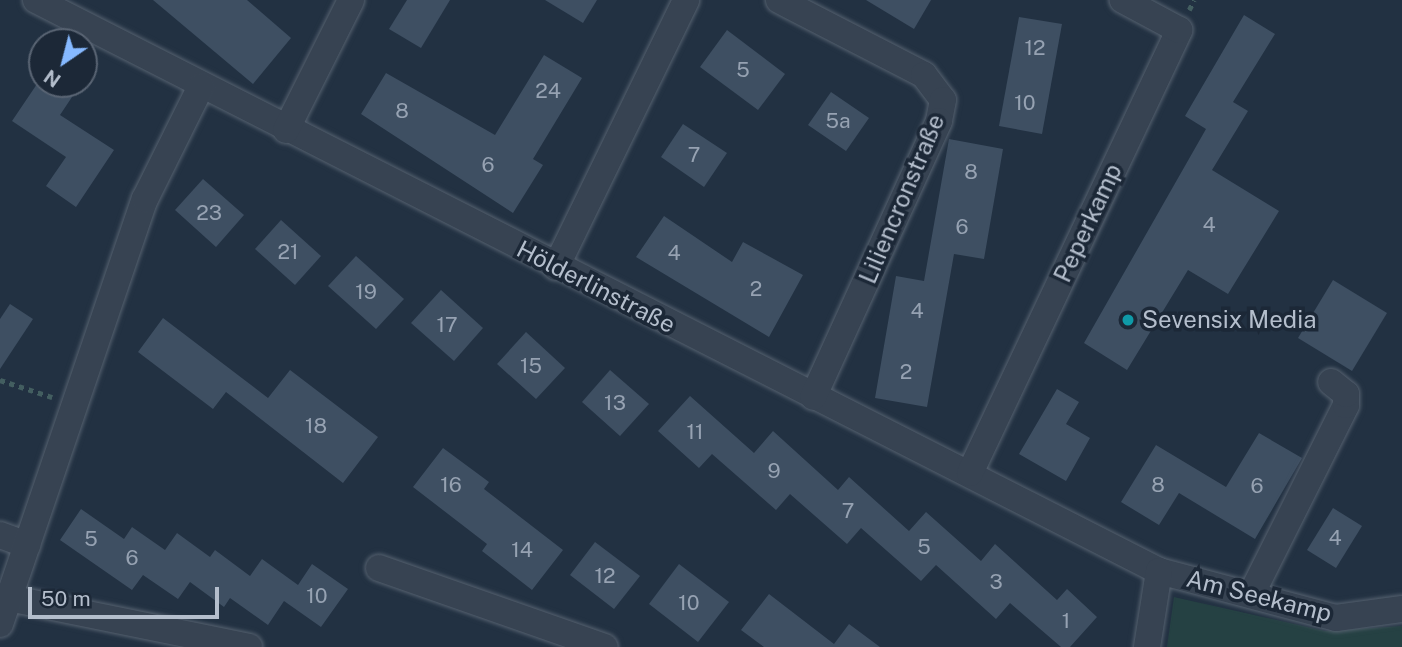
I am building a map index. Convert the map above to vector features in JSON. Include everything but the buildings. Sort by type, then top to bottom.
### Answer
[{"type":"street","name":"Hölderlinstraße","points":[[36,0],[286,130],[813,397],[970,473],[1159,571]]},
{"type":"street","points":[[286,130],[351,0]]},
{"type":"street","points":[[556,267],[686,0]]},
{"type":"street","name":"Liliencronstraße","points":[[779,0],[924,75],[943,100],[939,121],[813,397]]},
{"type":"street","name":"Peperkamp","points":[[970,473],[1180,30],[1123,0]]},
{"type":"street","points":[[0,624],[148,191],[201,86]]},
{"type":"street","points":[[1251,595],[1346,405],[1346,394],[1331,382]]},
{"type":"street","points":[[0,535],[27,545]]},
{"type":"street","points":[[379,568],[605,647]]},
{"type":"street","points":[[1147,647],[1159,571]]},
{"type":"street","name":"Am Seekamp","points":[[1159,571],[1336,618],[1402,609]]},
{"type":"street","points":[[9,598],[249,647]]},
{"type":"path","points":[[0,380],[75,405]]},
{"type":"green space","points":[[1174,597],[1325,631],[1402,626],[1402,647],[1167,647]]},
{"type":"place","name":"Sevensix Media","points":[[1128,320]]}]
